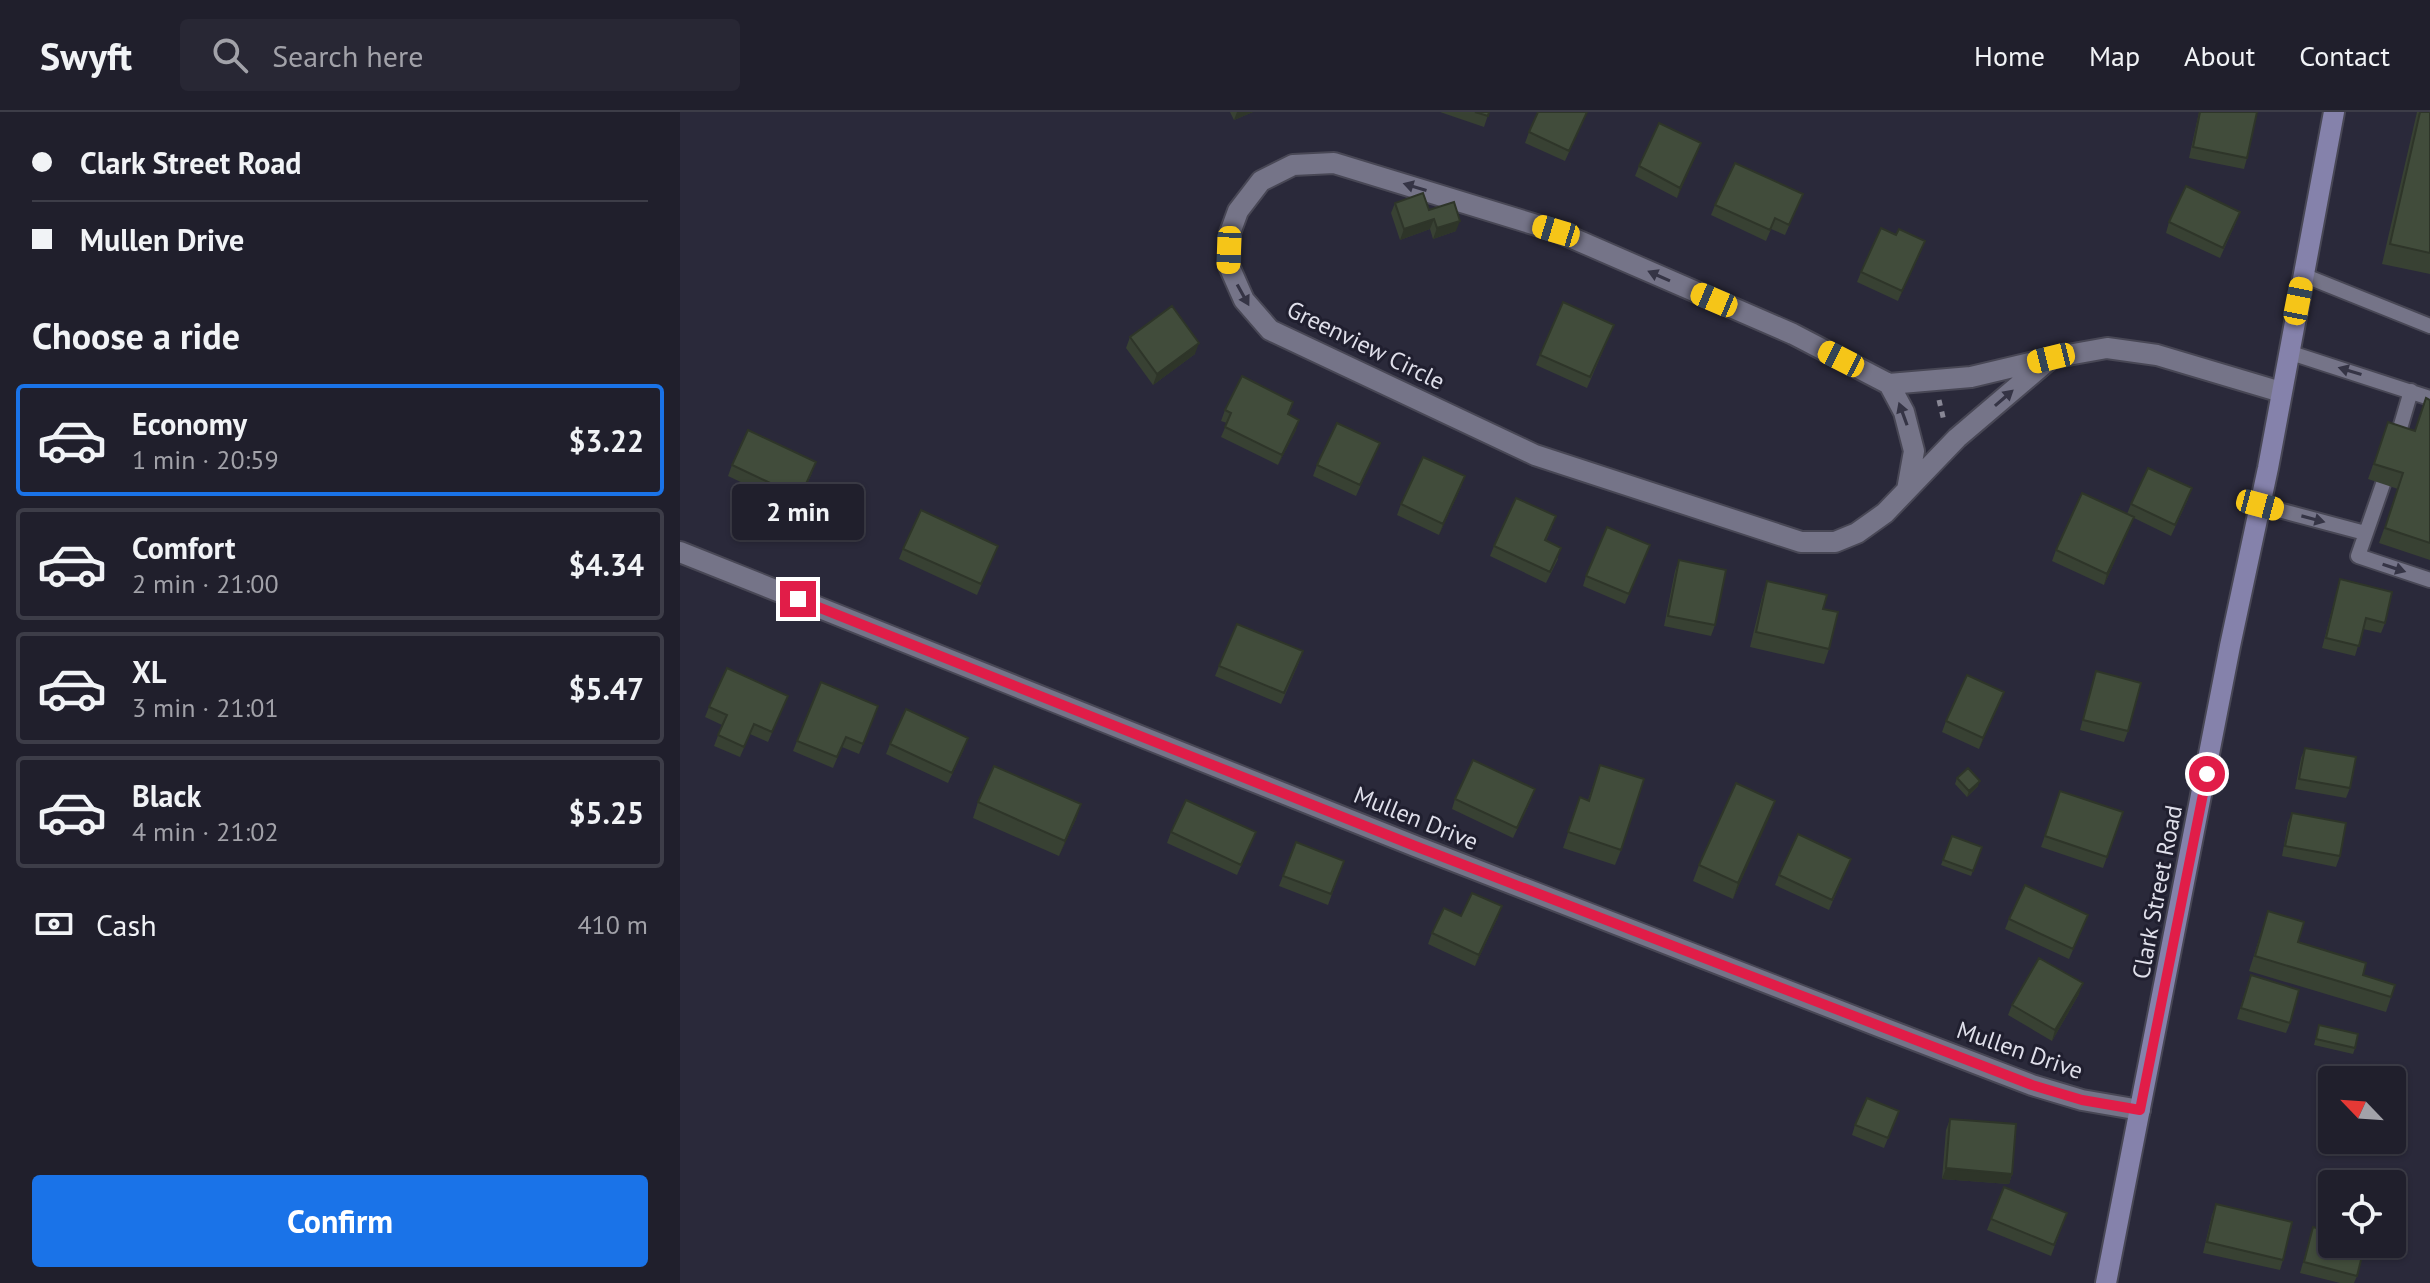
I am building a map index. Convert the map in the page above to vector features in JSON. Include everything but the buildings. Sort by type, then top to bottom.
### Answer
[{"type":"street","name":"Clark Street Road","points":[[2106,1283],[2260,505],[2334,112]]},
{"type":"street","name":"Greenview Circle","points":[[1889,384],[1793,334],[1556,231],[1334,163],[1293,165],[1261,181],[1238,211],[1230,233],[1229,266],[1244,300],[1270,330],[1535,455],[1801,542],[1835,542],[1857,533],[1885,513],[1957,438],[2051,358]]},
{"type":"street","points":[[1907,490],[1914,451],[1904,412],[1889,384],[1971,377],[2107,348],[2157,355],[2281,392]]},
{"type":"street","name":"Mullen Drive","points":[[680,552],[1415,846],[2032,1085],[2082,1100],[2140,1110]]},
{"type":"lane","points":[[2303,275],[2430,326]]},
{"type":"lane","points":[[2287,361],[2430,398]]},
{"type":"lane","points":[[2396,442],[2411,391]]},
{"type":"lane","points":[[2383,484],[2358,556],[2430,580]]},
{"type":"lane","points":[[2260,505],[2365,533]]},
{"type":"route","points":[[798,599],[1415,846],[2032,1085],[2082,1100],[2140,1110],[2207,774]]}]
